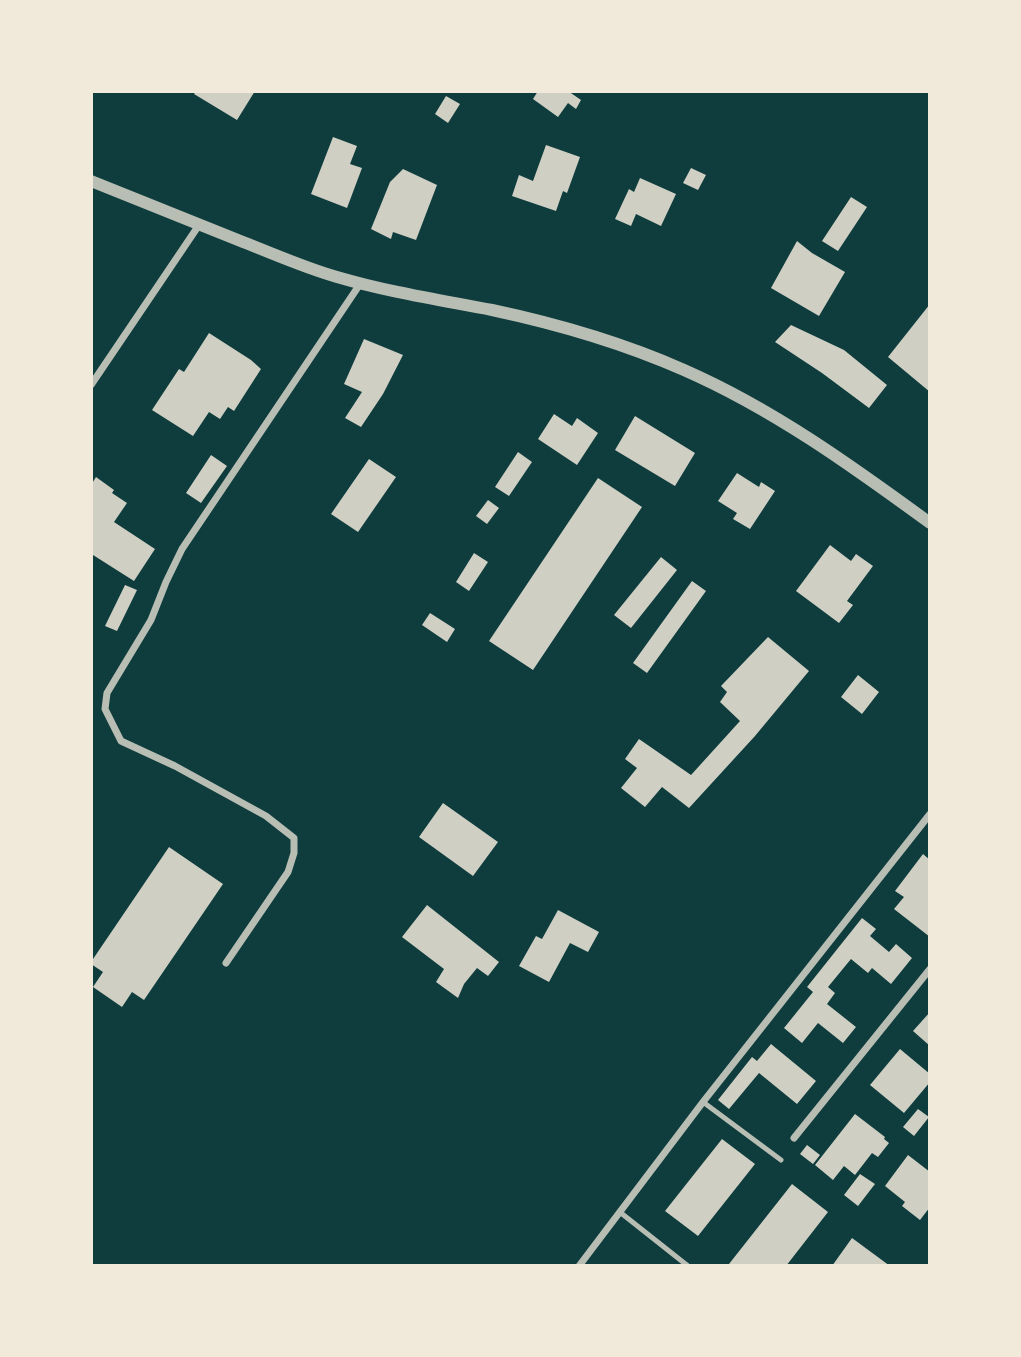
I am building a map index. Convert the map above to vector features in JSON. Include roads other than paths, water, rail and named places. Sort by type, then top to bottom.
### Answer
[{"type":"street","points":[[91,181],[323,272],[407,294],[569,329],[630,348],[684,370],[743,399],[802,434],[930,523]]},
{"type":"street","points":[[91,385],[199,225]]},
{"type":"street","points":[[226,963],[288,872],[294,853],[294,838],[266,816],[175,766],[121,741],[105,709],[107,693],[151,620],[183,549],[361,283]]},
{"type":"street","points":[[579,1266],[703,1102],[930,814]]},
{"type":"street","points":[[794,1138],[930,969]]},
{"type":"lane","points":[[703,1102],[781,1160]]},
{"type":"lane","points":[[621,1213],[688,1266]]}]
